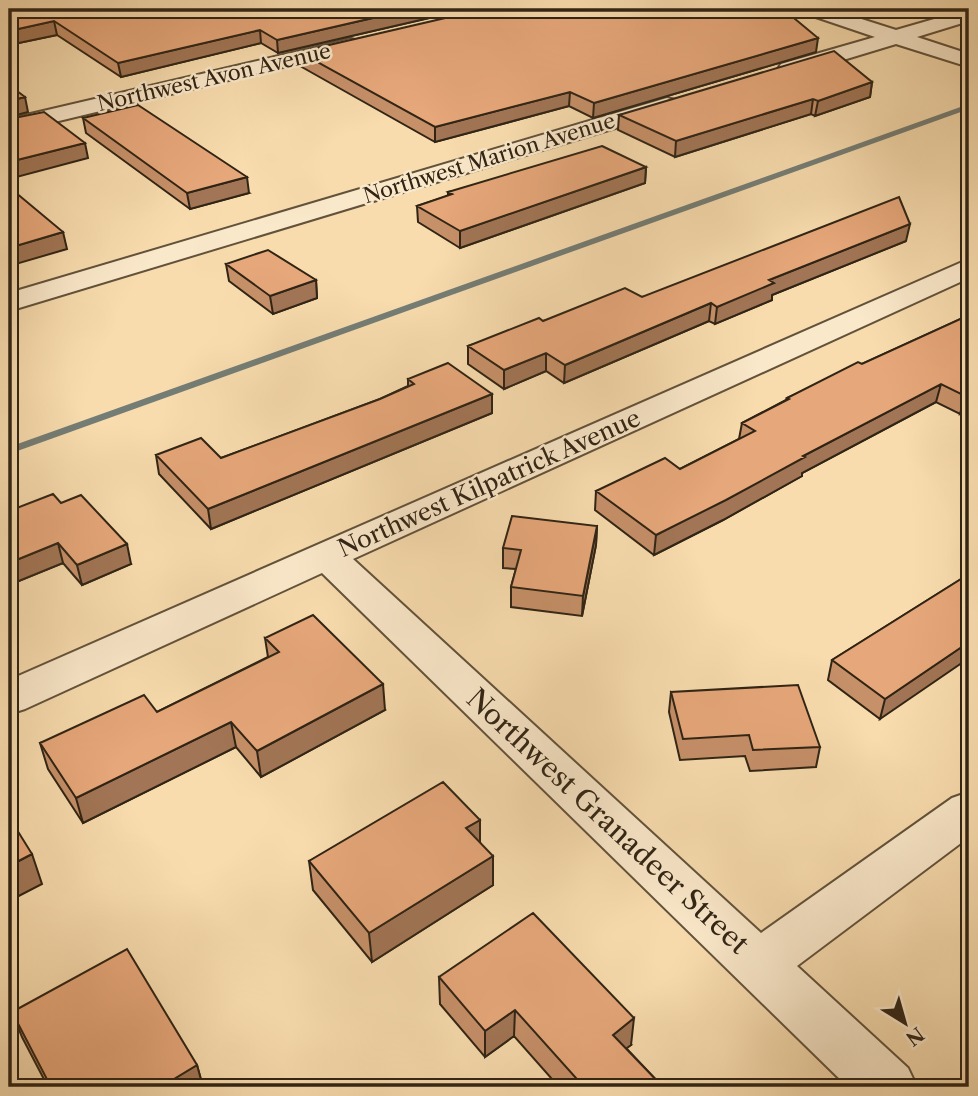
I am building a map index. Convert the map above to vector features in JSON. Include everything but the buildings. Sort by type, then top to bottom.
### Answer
[{"type":"street","points":[[811,9],[969,61]]},
{"type":"street","points":[[764,76],[969,15]]},
{"type":"street","name":"Northwest Avon Avenue","points":[[9,126],[368,40]]},
{"type":"street","name":"Northwest Marion Avenue","points":[[9,302],[684,100]]},
{"type":"street","name":"Northwest Kilpatrick Avenue","points":[[9,698],[969,267]]},
{"type":"street","name":"Northwest Granadeer Street","points":[[327,556],[888,1087]]},
{"type":"street","points":[[759,964],[969,811]]},
{"type":"waterway","points":[[9,451],[969,107]]}]
